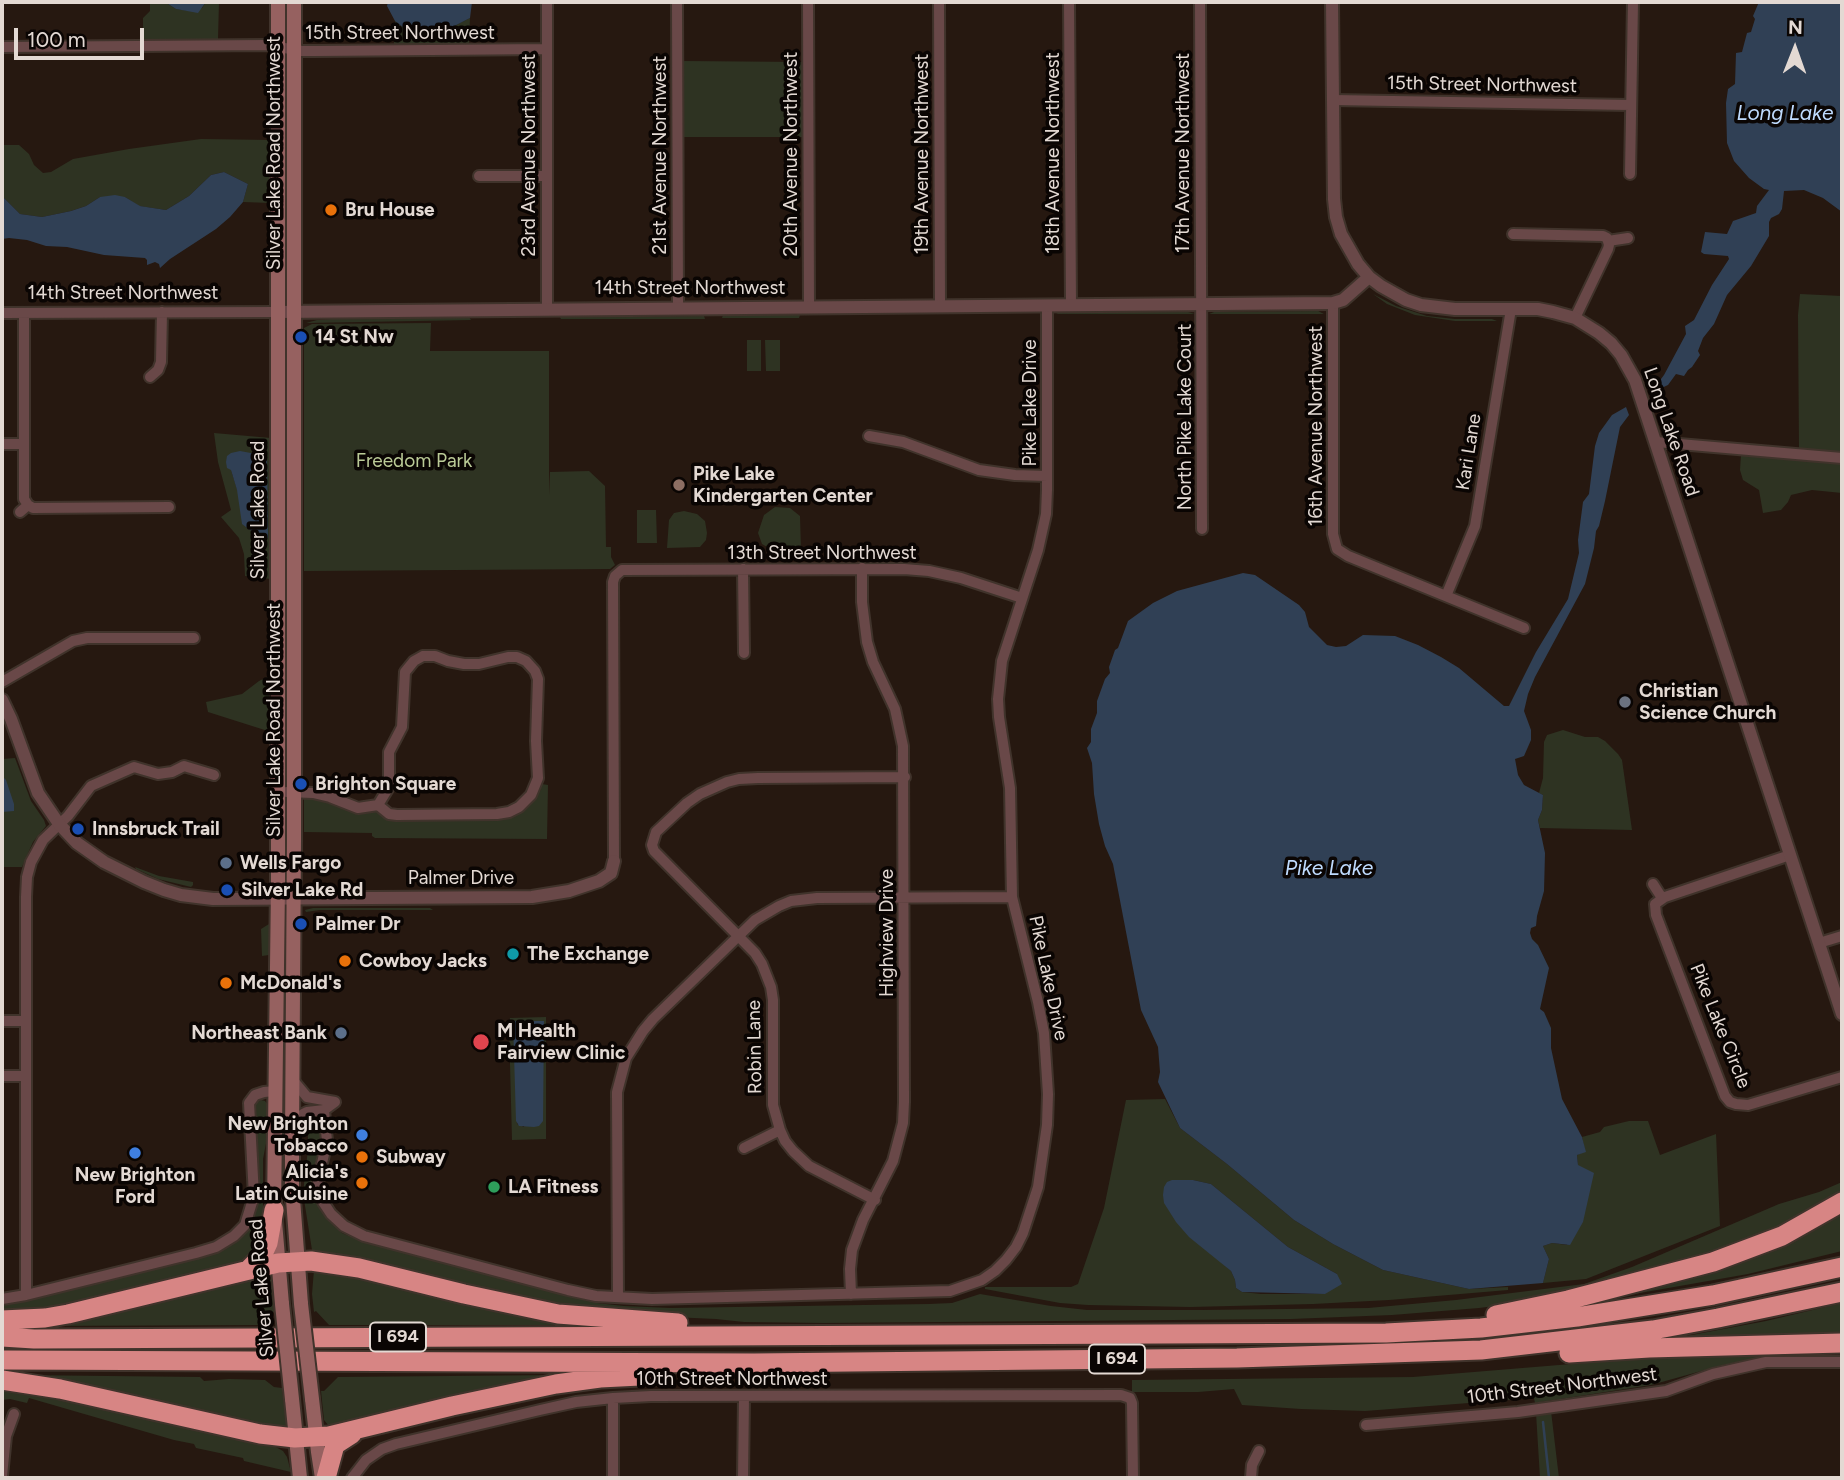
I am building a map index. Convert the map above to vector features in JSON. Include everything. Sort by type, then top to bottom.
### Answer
[{"type":"highway","points":[[1237,1335],[1426,1323],[1483,1317],[1548,1305],[1713,1262],[1782,1236],[1842,1202]]},
{"type":"highway","points":[[248,1270],[261,1256],[268,1243],[274,1210]]},
{"type":"highway","points":[[2,1320],[68,1314],[278,1263],[310,1261],[359,1268],[558,1314],[658,1323],[735,1325],[794,1335]]},
{"type":"highway","name":"I 694","points":[[2,1337],[1363,1334],[1557,1320],[1701,1297],[1842,1267]]},
{"type":"highway","name":"I 694","points":[[2,1360],[754,1363],[1237,1358],[1481,1350],[1640,1332],[1842,1292]]},
{"type":"highway","points":[[1481,1350],[1537,1355],[1649,1348],[1842,1343]]},
{"type":"highway","points":[[2,1380],[60,1389],[251,1433],[295,1438],[329,1436],[556,1384],[600,1378],[716,1372],[754,1363]]},
{"type":"highway","points":[[324,1478],[335,1445],[361,1428]]},
{"type":"main road","name":"Silver Lake Road","points":[[278,2],[278,898],[274,1210],[300,1478]]},
{"type":"main road","name":"Silver Lake Road Northwest","points":[[294,2],[292,1186],[301,1304],[316,1437],[324,1478]]},
{"type":"street","name":"23rd Avenue Northwest","points":[[547,2],[547,309]]},
{"type":"street","name":"21st Avenue Northwest","points":[[677,2],[678,308]]},
{"type":"street","name":"20th Avenue Northwest","points":[[808,2],[809,307]]},
{"type":"street","name":"19th Avenue Northwest","points":[[939,2],[940,306]]},
{"type":"street","name":"18th Avenue Northwest","points":[[1069,2],[1071,305]]},
{"type":"street","name":"17th Avenue Northwest","points":[[1200,2],[1202,304]]},
{"type":"street","name":"Long Lake Road","points":[[1332,2],[1333,189],[1341,234],[1358,264],[1369,277],[1393,294],[1421,305],[1455,309],[1538,309],[1576,318],[1599,333],[1621,355],[1635,380],[1842,1014]]},
{"type":"street","points":[[1630,174],[1633,2]]},
{"type":"street","name":"15th Street Northwest","points":[[2,47],[277,46],[316,51],[546,49]]},
{"type":"street","name":"15th Street Northwest","points":[[1333,100],[1630,106]]},
{"type":"street","points":[[479,176],[546,176]]},
{"type":"street","points":[[1513,234],[1603,236],[1608,241],[1608,249],[1576,318]]},
{"type":"street","points":[[1608,241],[1628,238]]},
{"type":"street","points":[[1333,303],[1349,296],[1369,277]]},
{"type":"street","name":"14th Street Northwest","points":[[2,313],[1333,303]]},
{"type":"street","name":"16th Avenue Northwest","points":[[1333,303],[1333,534],[1337,549],[1446,596]]},
{"type":"street","name":"North Pike Lake Court","points":[[1202,304],[1202,530]]},
{"type":"street","name":"Pike Lake Drive","points":[[324,1110],[327,1141],[318,1181],[331,1214],[344,1226],[364,1236],[558,1287],[596,1296],[652,1299],[950,1291],[982,1280],[995,1271],[1016,1247],[1023,1233],[1038,1187],[1047,1125],[1044,1033],[1012,897],[1010,788],[998,699],[1002,661],[1046,514],[1047,305]]},
{"type":"street","name":"Kari Lane","points":[[1446,596],[1475,526],[1511,309]]},
{"type":"street","points":[[150,377],[158,370],[161,362],[162,312]]},
{"type":"street","points":[[24,313],[24,508],[169,507]]},
{"type":"street","points":[[869,436],[903,442],[979,470],[1047,476]]},
{"type":"street","points":[[1656,442],[1842,458]]},
{"type":"street","points":[[2,444],[24,444]]},
{"type":"street","name":"13th Street Northwest","points":[[614,861],[613,582],[618,573],[626,569],[862,568],[929,571],[961,578],[1022,598]]},
{"type":"street","name":"Highview Drive","points":[[851,1294],[852,1250],[863,1220],[893,1161],[903,1123],[903,746],[895,709],[873,662],[867,642],[862,602],[862,568]]},
{"type":"street","points":[[743,569],[744,653]]},
{"type":"street","points":[[1446,596],[1524,628]]},
{"type":"street","points":[[2,682],[73,641],[87,638],[194,638]]},
{"type":"street","points":[[278,792],[331,797],[358,808],[378,805],[390,787],[388,757],[402,727],[403,678],[407,667],[414,660],[423,656],[435,656],[464,664],[479,664],[517,657],[531,665],[538,679],[538,778],[531,795],[519,807],[497,814],[397,815],[389,814],[378,805]]},
{"type":"street","name":"Palmer Drive","points":[[2,700],[38,793],[59,824],[77,843],[104,862],[144,883],[181,895],[213,899],[532,897],[569,891],[599,881],[611,873],[614,861]]},
{"type":"street","points":[[26,1296],[27,877],[34,855],[43,840],[80,802],[91,786],[134,767],[158,774],[172,772],[184,766],[214,775]]},
{"type":"street","name":"Robin Lane","points":[[874,1200],[810,1166],[793,1151],[779,1130],[773,1105],[773,1000],[762,964],[654,851],[652,845],[656,832],[687,803],[727,782],[758,778],[905,777]]},
{"type":"street","points":[[1653,884],[1662,898],[1790,855]]},
{"type":"street","points":[[618,1297],[616,1108],[620,1076],[626,1058],[642,1031],[755,920],[791,901],[817,898],[1012,897]]},
{"type":"street","name":"Pike Lake Circle","points":[[1662,898],[1655,904],[1656,915],[1725,1096],[1730,1102],[1748,1105],[1842,1077]]},
{"type":"street","points":[[1819,943],[1842,936]]},
{"type":"street","points":[[2,1021],[25,1021]]},
{"type":"street","points":[[2,1076],[25,1076]]},
{"type":"street","points":[[292,1079],[307,1097],[335,1102],[324,1110],[303,1114],[292,1140]]},
{"type":"street","points":[[2,1300],[196,1253],[216,1247],[234,1236],[245,1225],[254,1196],[249,1103],[255,1095],[275,1091]]},
{"type":"street","points":[[744,1148],[779,1130]]},
{"type":"street","name":"10th Street Northwest","points":[[1366,1425],[1518,1412],[1666,1391],[1713,1374],[1766,1363],[1842,1362]]},
{"type":"street","name":"10th Street Northwest","points":[[352,1478],[366,1460],[382,1449],[396,1444],[576,1402],[613,1398],[1121,1395],[1130,1398],[1132,1403],[1132,1478]]},
{"type":"street","points":[[743,1478],[744,1397]]},
{"type":"street","points":[[613,1398],[613,1478]]},
{"type":"street","points":[[2,1476],[6,1436],[14,1415]]},
{"type":"street","points":[[1251,1478],[1252,1465],[1259,1451]]},
{"type":"green space","points":[[150,2],[165,2],[176,9],[190,11],[202,8],[206,2],[219,2],[218,39],[143,39],[143,18],[150,11]]},
{"type":"green space","points":[[470,18],[469,43],[394,44],[395,21],[418,39],[428,39]]},
{"type":"green space","points":[[683,61],[802,62],[802,137],[684,137]]},
{"type":"green space","points":[[201,139],[271,140],[271,203],[243,202],[248,184],[224,172],[211,175],[189,196],[166,210],[139,206],[125,197],[100,197],[86,206],[42,217],[20,214],[2,196],[2,145],[19,145],[43,173],[51,172],[73,159]]},
{"type":"green space","points":[[1373,294],[1396,306],[1427,316],[1497,321],[1455,321],[1415,315],[1387,304]]},
{"type":"green space","points":[[1800,294],[1842,296],[1842,453],[1799,450]]},
{"type":"green space","points":[[1318,311],[1324,314],[1209,314],[1214,312]]},
{"type":"green space","points":[[1188,312],[1195,314],[1056,314]]},
{"type":"green space","points":[[723,315],[800,315],[799,318],[722,318]]},
{"type":"green space","points":[[704,316],[705,319],[560,317]]},
{"type":"green space","points":[[469,317],[471,320],[306,323],[346,318]]},
{"type":"green space","name":"Freedom Park","points":[[431,323],[430,351],[549,351],[549,495],[550,472],[589,471],[605,486],[606,547],[611,547],[611,557],[615,565],[610,569],[304,571],[304,328],[312,324]]},
{"type":"green space","points":[[301,338],[302,782],[300,782]]},
{"type":"green space","points":[[747,340],[761,340],[761,371],[747,371]]},
{"type":"green space","points":[[765,340],[780,340],[780,371],[766,371]]},
{"type":"green space","points":[[214,433],[271,438],[271,579],[245,576],[244,554],[239,538],[221,517],[231,510],[218,462]],"holes":[[[231,470],[261,534],[250,530]]]},
{"type":"green space","points":[[1741,454],[1841,463],[1842,493],[1812,490],[1791,495],[1781,510],[1763,513],[1759,490],[1743,480],[1740,470]]},
{"type":"green space","points":[[775,507],[790,508],[800,516],[801,550],[774,551],[762,544],[758,533],[764,515]]},
{"type":"green space","points":[[637,510],[656,510],[657,543],[637,543]]},
{"type":"green space","points":[[684,511],[697,514],[705,521],[706,540],[700,547],[667,548],[669,520],[674,513]]},
{"type":"green space","points":[[271,675],[271,732],[208,712],[206,702],[242,694]]},
{"type":"green space","points":[[1563,730],[1585,737],[1598,737],[1618,754],[1622,760],[1632,830],[1540,828],[1538,820],[1543,795],[1539,793],[1543,778],[1544,742],[1547,735]]},
{"type":"green space","points":[[15,758],[31,801],[46,826],[33,842],[22,867],[2,867],[2,759]]},
{"type":"green space","points":[[542,784],[548,785],[547,839],[375,838],[372,833],[304,832],[304,799],[330,802],[354,813],[375,811],[389,819],[497,819],[530,802],[540,791]]},
{"type":"green space","points":[[135,867],[159,876],[193,882],[193,885],[191,887],[158,879]]},
{"type":"green space","points":[[430,908],[433,910],[305,910]]},
{"type":"green space","points":[[269,916],[272,951],[269,955],[262,956],[261,929],[269,924]]},
{"type":"green space","points":[[546,1017],[546,1139],[512,1140],[510,1018]],"holes":[[[514,1021],[544,1022],[524,1127],[517,1124]]]},
{"type":"green space","points":[[1165,1099],[1180,1128],[1294,1220],[1383,1270],[1469,1289],[1508,1287],[1508,1290],[1389,1300],[1190,1307],[1060,1303],[985,1289],[1071,1287],[1078,1284],[1104,1208],[1126,1100]],"holes":[[[1173,1180],[1211,1184],[1288,1247],[1337,1274],[1325,1294],[1261,1294],[1242,1292],[1236,1288],[1231,1271],[1211,1253]]]},
{"type":"green space","points":[[261,1100],[269,1106],[269,1128],[263,1159],[263,1239],[248,1262],[56,1310],[2,1316],[2,1306],[208,1256],[239,1239],[254,1216],[260,1196],[254,1108],[256,1102]]},
{"type":"green space","points":[[1629,1121],[1648,1121],[1660,1155],[1716,1134],[1720,1226],[1586,1279],[1543,1283],[1549,1259],[1543,1246],[1552,1243],[1567,1245],[1577,1155],[1585,1151],[1582,1137],[1600,1132],[1604,1127]]},
{"type":"green space","points":[[308,1122],[320,1122],[320,1145],[312,1175],[314,1193],[326,1218],[342,1233],[359,1240],[597,1300],[597,1303],[624,1306],[670,1308],[929,1304],[952,1303],[980,1294],[1087,1310],[1368,1308],[1456,1300],[1584,1284],[1632,1267],[1779,1204],[1842,1182],[1842,1193],[1800,1214],[1782,1227],[1703,1258],[1518,1303],[1479,1308],[1291,1319],[744,1322],[582,1313],[315,1252],[312,1250],[303,1193]]},
{"type":"green space","points":[[1842,1209],[1842,1251],[1748,1274],[1600,1300]]},
{"type":"green space","points":[[314,1270],[338,1271],[586,1325],[329,1325],[314,1312]]},
{"type":"green space","points":[[270,1272],[275,1312],[268,1314],[265,1325],[38,1326]]},
{"type":"green space","points":[[1842,1303],[1842,1338],[1665,1340],[1766,1321]]},
{"type":"green space","points":[[1693,1354],[1763,1357],[1651,1385],[1535,1403],[1534,1398],[1365,1411],[1242,1405],[1234,1389],[1132,1392],[1132,1380],[1413,1377]]},
{"type":"green space","points":[[18,1375],[200,1377],[204,1381],[265,1380],[274,1387],[282,1388],[287,1427],[285,1429]]},
{"type":"green space","points":[[561,1375],[329,1426],[324,1420],[321,1391],[338,1377]]},
{"type":"green space","points":[[2,1384],[272,1445],[283,1451],[291,1472],[196,1448],[194,1444],[29,1398],[27,1403],[2,1400]]},
{"type":"green space","points":[[1551,1411],[1559,1478],[1540,1478],[1536,1413]]},
{"type":"water","points":[[165,2],[206,2],[198,13],[176,9]]},
{"type":"water","points":[[388,2],[472,2],[470,18],[429,39],[418,39],[395,21],[387,6]]},
{"type":"water","name":"Long Lake","points":[[1759,2],[1842,2],[1842,212],[1823,198],[1804,190],[1784,191],[1782,209],[1769,222],[1769,236],[1751,266],[1727,295],[1714,324],[1703,338],[1698,351],[1700,355],[1684,376],[1676,374],[1668,385],[1653,392],[1652,386],[1664,375],[1686,334],[1685,326],[1694,320],[1729,259],[1728,256],[1701,252],[1705,232],[1727,234],[1733,221],[1756,213],[1757,206],[1769,190],[1749,178],[1734,161],[1727,143],[1726,103],[1728,89],[1735,84],[1736,53],[1742,52]]},
{"type":"water","points":[[224,172],[248,184],[243,202],[216,229],[160,268],[155,262],[147,265],[145,258],[104,255],[67,247],[46,246],[27,240],[2,239],[2,196],[20,214],[42,217],[71,211],[100,197],[115,195],[125,197],[140,206],[166,210],[189,196],[211,175]]},
{"type":"water","name":"Pike Lake","points":[[1626,407],[1629,415],[1620,427],[1585,584],[1528,694],[1524,711],[1531,730],[1531,740],[1524,756],[1515,759],[1518,775],[1524,785],[1543,795],[1538,820],[1545,853],[1544,891],[1536,926],[1531,928],[1530,933],[1549,968],[1540,1009],[1551,1028],[1551,1048],[1562,1099],[1582,1137],[1586,1152],[1577,1155],[1578,1165],[1594,1173],[1583,1222],[1570,1245],[1552,1243],[1543,1246],[1549,1259],[1543,1283],[1469,1289],[1383,1270],[1294,1220],[1180,1128],[1158,1082],[1158,1047],[1141,1010],[1113,864],[1099,824],[1092,763],[1087,748],[1091,742],[1097,701],[1128,621],[1153,603],[1177,591],[1243,573],[1255,575],[1299,605],[1305,612],[1309,627],[1327,645],[1346,646],[1363,635],[1395,636],[1418,645],[1459,668],[1504,706],[1509,706],[1536,652],[1568,599],[1579,553],[1583,502],[1589,494],[1595,446],[1599,433],[1612,415]]},
{"type":"water","points":[[240,451],[267,456],[268,538],[242,524],[237,490],[226,462],[227,456]]},
{"type":"water","points":[[2,776],[6,780],[14,811],[2,812]]},
{"type":"water","points":[[513,1021],[544,1021],[543,1121],[539,1126],[519,1126],[516,1121]]},
{"type":"water","points":[[1172,1180],[1193,1180],[1211,1184],[1288,1247],[1337,1274],[1342,1284],[1325,1294],[1242,1292],[1236,1288],[1231,1271],[1189,1237],[1164,1203],[1164,1187]]},
{"type":"waterway","points":[[1543,1422],[1549,1478]]},
{"type":"place","name":"Bru House","points":[[331,210]]},
{"type":"place","name":"14 St Nw","points":[[301,337]]},
{"type":"place","name":"Pike Lake Kindergarten Center","points":[[679,485]]},
{"type":"place","name":"Christian Science Church","points":[[1625,702]]},
{"type":"place","name":"Brighton Square","points":[[301,784]]},
{"type":"place","name":"Innsbruck Trail","points":[[78,829]]},
{"type":"place","name":"Wells Fargo","points":[[226,863]]},
{"type":"place","name":"Silver Lake Rd","points":[[227,890]]},
{"type":"place","name":"Palmer Dr","points":[[301,924]]},
{"type":"place","name":"The Exchange","points":[[513,954]]},
{"type":"place","name":"Cowboy Jacks","points":[[345,961]]},
{"type":"place","name":"McDonald's","points":[[226,983]]},
{"type":"place","name":"Northeast Bank","points":[[341,1033]]},
{"type":"place","name":"M Health Fairview Clinic","points":[[481,1042]]},
{"type":"place","name":"New Brighton Tobacco","points":[[362,1135]]},
{"type":"place","name":"New Brighton Ford","points":[[135,1153]]},
{"type":"place","name":"Subway","points":[[362,1157]]},
{"type":"place","name":"Alicia's Latin Cuisine","points":[[362,1183]]},
{"type":"place","name":"LA Fitness","points":[[494,1187]]}]
